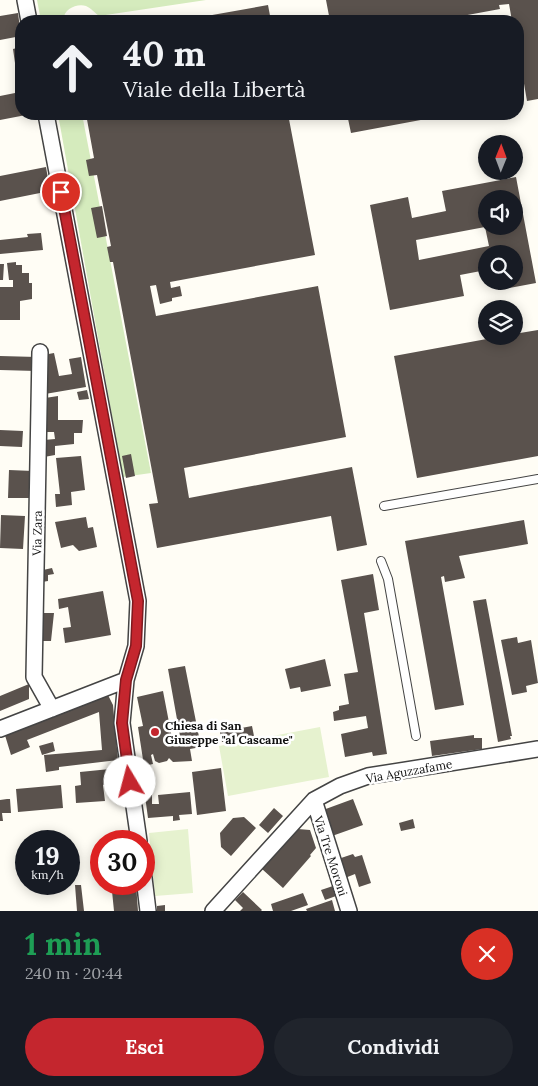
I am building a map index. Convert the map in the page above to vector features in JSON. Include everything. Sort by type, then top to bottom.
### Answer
[{"type":"street","points":[[25,0],[28,15]]},
{"type":"street","points":[[47,120],[138,601],[136,646],[126,680],[122,723],[137,830]]},
{"type":"street","name":"Via Zara","points":[[40,352],[34,677],[52,709]]},
{"type":"street","points":[[0,729],[126,680]]},
{"type":"street","name":"Via Aguzzafame","points":[[213,911],[314,800],[340,786],[368,776],[538,749]]},
{"type":"street","name":"Via Tre Moroni","points":[[314,800],[349,911]]},
{"type":"street","points":[[146,895],[148,911]]},
{"type":"lane","points":[[384,506],[538,479]]},
{"type":"lane","points":[[381,561],[388,579],[416,736]]},
{"type":"green space","points":[[37,0],[206,0],[106,15],[98,15],[88,7],[82,5],[70,8],[65,15],[40,15]]},
{"type":"green space","points":[[59,120],[83,120],[151,473],[123,477]]},
{"type":"green space","points":[[320,727],[329,777],[228,796],[219,746]]},
{"type":"green space","points":[[188,829],[193,893],[155,896],[155,832]]},
{"type":"building","points":[[326,0],[538,0],[538,99],[527,101],[524,84],[524,15],[511,15],[509,4],[499,5],[500,9],[468,15],[329,15]]},
{"type":"building","points":[[268,5],[270,15],[212,15]]},
{"type":"building","points":[[18,13],[18,15],[15,15],[15,37],[0,40],[0,16]]},
{"type":"building","points":[[15,93],[15,117],[0,120],[0,96]]},
{"type":"building","points":[[87,120],[289,120],[315,255],[170,282],[171,288],[180,286],[182,296],[172,298],[172,301],[160,304],[156,285],[150,286],[156,316],[318,286],[346,437],[184,468],[189,498],[352,467],[367,545],[337,551],[331,516],[157,548],[149,504],[158,503],[113,262],[110,262],[107,247],[111,246],[97,175],[89,176],[86,160],[94,158]]},
{"type":"building","points":[[348,120],[421,120],[351,133]]},
{"type":"building","points":[[46,167],[50,191],[0,201],[0,176]]},
{"type":"building","points":[[500,180],[517,180],[518,190],[478,190],[478,228],[416,240],[419,260],[478,248],[478,272],[460,275],[464,296],[390,310],[370,205],[408,197],[412,218],[446,211],[442,191]]},
{"type":"building","points":[[102,206],[107,236],[97,238],[91,208]]},
{"type":"building","points":[[523,214],[536,283],[523,285],[523,245],[489,245],[487,235],[523,235]]},
{"type":"building","points":[[41,233],[43,250],[0,254],[0,240],[28,237],[27,234]]},
{"type":"building","points":[[16,262],[16,265],[22,265],[22,273],[29,273],[29,283],[32,283],[32,299],[20,301],[20,320],[0,320],[0,287],[13,287],[13,280],[9,280],[7,263]]},
{"type":"building","points":[[0,264],[4,264],[3,280],[0,280]]},
{"type":"building","points":[[538,330],[538,456],[417,478],[394,356],[478,341],[478,345],[523,345],[523,332]]},
{"type":"building","points":[[54,353],[59,376],[72,374],[69,359],[81,357],[86,387],[45,394],[45,381],[48,381],[43,355]]},
{"type":"building","points":[[0,356],[37,357],[36,371],[0,370]]},
{"type":"building","points":[[87,390],[89,399],[79,400],[77,392]]},
{"type":"building","points":[[58,396],[58,420],[83,420],[82,433],[74,433],[74,444],[55,446],[55,455],[44,457],[44,440],[55,439],[54,432],[44,432],[45,398]]},
{"type":"building","points":[[0,430],[23,431],[22,447],[0,446]]},
{"type":"building","points":[[131,454],[135,476],[126,478],[122,456]]},
{"type":"building","points":[[81,456],[85,490],[71,492],[72,505],[56,507],[55,494],[60,494],[56,458]]},
{"type":"building","points":[[9,470],[33,471],[33,498],[8,498]]},
{"type":"building","points":[[1,515],[25,516],[23,549],[0,548]]},
{"type":"building","points":[[86,517],[88,528],[93,527],[97,547],[79,551],[73,545],[61,548],[55,522]]},
{"type":"building","points":[[524,520],[528,544],[459,556],[465,578],[445,582],[444,576],[441,577],[464,705],[435,710],[405,541]]},
{"type":"building","points":[[52,568],[54,574],[48,575],[48,581],[42,582],[43,570]]},
{"type":"building","points":[[373,574],[379,610],[364,613],[387,754],[373,756],[372,752],[345,757],[341,734],[368,728],[366,716],[334,721],[333,712],[339,710],[339,706],[349,704],[344,674],[358,672],[341,580]]},
{"type":"building","points":[[103,591],[111,635],[65,643],[63,628],[71,627],[68,607],[59,609],[58,599]]},
{"type":"building","points":[[486,599],[512,736],[510,736],[511,739],[498,742],[473,601]]},
{"type":"building","points":[[42,613],[54,613],[51,641],[41,641]]},
{"type":"building","points":[[517,637],[518,643],[531,640],[538,683],[526,686],[527,692],[512,695],[501,640]]},
{"type":"building","points":[[325,659],[331,686],[301,692],[300,687],[290,689],[285,669]]},
{"type":"building","points":[[185,666],[201,747],[190,749],[192,761],[173,762],[169,758],[167,761],[159,763],[155,761],[153,754],[151,755],[153,764],[144,766],[138,727],[143,726],[137,697],[163,691],[172,738],[180,736],[168,669]]},
{"type":"building","points":[[29,684],[29,699],[0,711],[0,696]]},
{"type":"building","points":[[106,691],[113,705],[118,760],[59,767],[59,770],[46,772],[44,755],[102,750],[99,712],[27,740],[30,747],[11,755],[4,732]]},
{"type":"building","points":[[252,726],[254,736],[222,742],[220,732]]},
{"type":"building","points":[[474,735],[474,738],[482,738],[482,749],[432,756],[430,741]]},
{"type":"building","points":[[53,742],[55,751],[42,755],[39,746]]},
{"type":"building","points":[[120,768],[121,783],[103,785],[105,801],[76,803],[75,786],[81,785],[80,772]]},
{"type":"building","points":[[221,768],[226,811],[197,815],[192,772]]},
{"type":"building","points":[[61,785],[63,808],[18,812],[16,789]]},
{"type":"building","points":[[190,792],[192,814],[179,815],[180,820],[173,821],[173,816],[148,818],[145,796],[152,795],[152,804],[159,804],[158,795]]},
{"type":"building","points":[[10,799],[11,813],[2,813],[3,821],[0,821],[0,800]]},
{"type":"building","points":[[353,799],[363,825],[332,836],[323,810]]},
{"type":"building","points":[[274,808],[283,816],[268,833],[259,825]]},
{"type":"building","points":[[244,817],[256,828],[231,856],[221,847],[220,833],[233,818]]},
{"type":"building","points":[[413,819],[415,828],[401,831],[399,823]]},
{"type":"building","points":[[298,829],[310,830],[316,848],[283,888],[262,869]]},
{"type":"building","points":[[353,854],[355,857],[362,855],[371,883],[359,887],[355,874],[345,878],[338,859]]},
{"type":"building","points":[[81,885],[84,911],[77,911],[76,895],[80,895]]},
{"type":"building","points":[[333,886],[336,896],[325,900],[321,890]]},
{"type":"building","points":[[243,892],[261,911],[240,911],[243,908],[235,900]]},
{"type":"building","points":[[303,893],[308,905],[291,911],[273,911],[271,904]]},
{"type":"building","points":[[112,895],[137,895],[138,911],[114,911]]},
{"type":"building","points":[[332,900],[335,911],[307,911],[306,909]]},
{"type":"building","points":[[165,905],[165,911],[157,911],[157,906]]},
{"type":"place","name":"Chiesa di San Giuseppe \"al Cascame\"","points":[[155,732]]},
{"type":"route","points":[[61,192],[138,601],[136,646],[126,680],[122,723],[130,782]]}]
